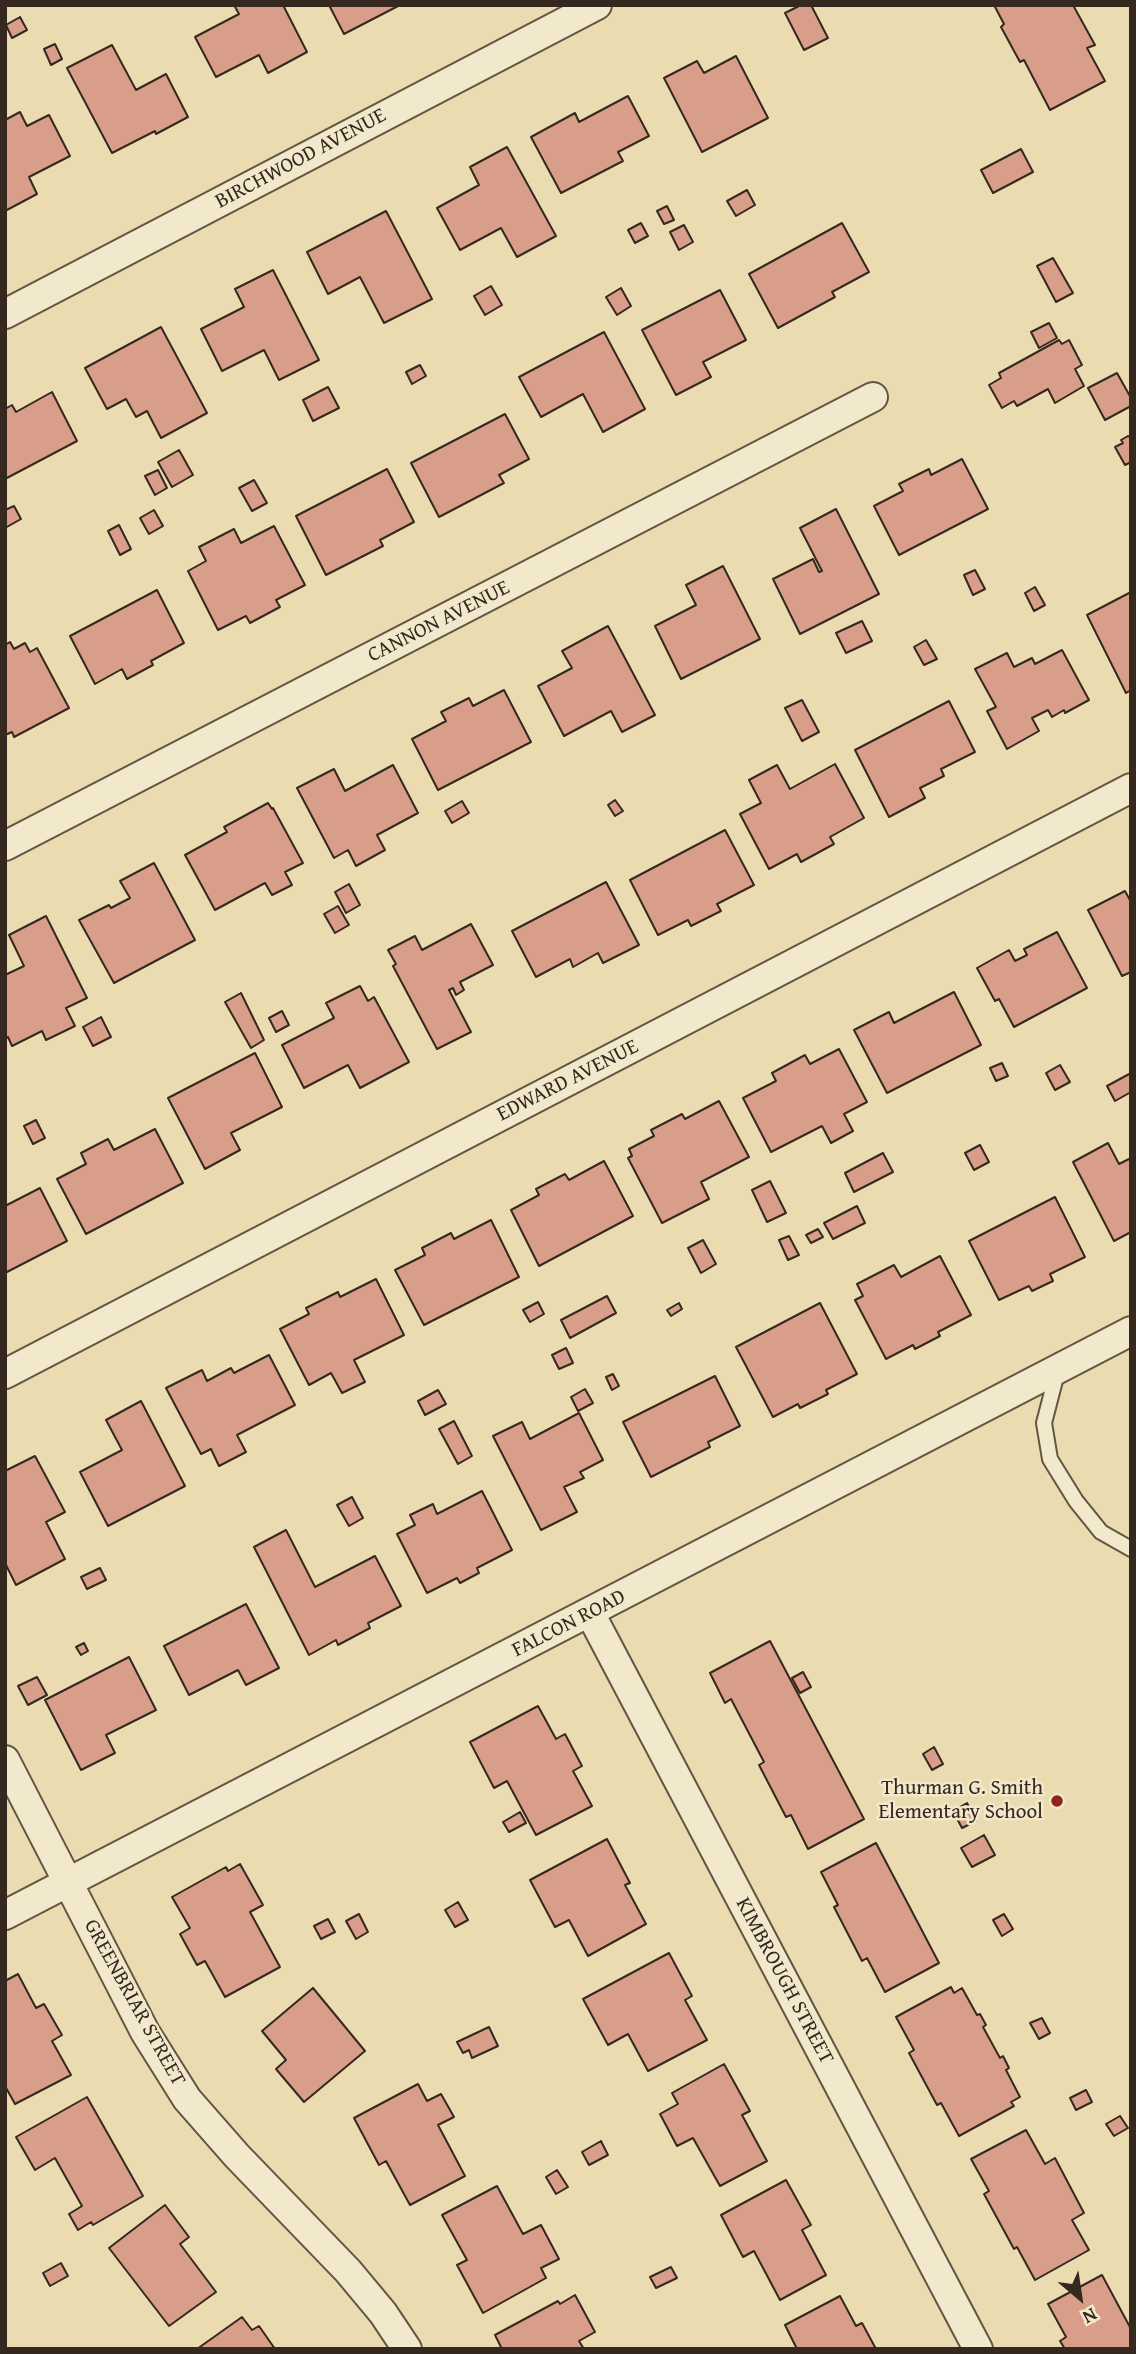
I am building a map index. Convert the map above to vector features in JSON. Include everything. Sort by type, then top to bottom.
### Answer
[{"type":"street","name":"BIRCHWOOD AVENUE","points":[[5,314],[597,5]]},
{"type":"street","name":"CANNON AVENUE","points":[[5,846],[873,397]]},
{"type":"street","name":"EDWARD AVENUE","points":[[5,1374],[1131,788]]},
{"type":"street","name":"FALCON ROAD","points":[[5,1914],[1131,1331]]},
{"type":"street","name":"KIMBROUGH STREET","points":[[590,1613],[978,2349]]},
{"type":"street","name":"GREENBRIAR STREET","points":[[5,1760],[145,2032],[187,2099],[237,2156],[348,2271],[383,2313],[407,2349]]},
{"type":"lane","points":[[1058,1369],[1044,1423],[1050,1459],[1076,1501],[1101,1532],[1131,1549]]},
{"type":"building","points":[[234,5],[283,5],[307,52],[268,73],[259,55],[216,77],[195,37],[239,14]]},
{"type":"building","points":[[329,5],[400,5],[344,34]]},
{"type":"building","points":[[801,5],[811,5],[828,38],[804,50],[785,13]]},
{"type":"building","points":[[994,5],[1073,5],[1095,45],[1087,48],[1105,81],[1050,110],[1024,60],[1020,62],[1001,27],[1004,24]]},
{"type":"building","points":[[20,17],[27,30],[12,38],[6,25]]},
{"type":"building","points":[[55,44],[62,59],[51,65],[44,49]]},
{"type":"building","points":[[112,45],[136,90],[166,74],[188,117],[112,153],[67,68]]},
{"type":"building","points":[[736,56],[768,118],[702,152],[664,78],[697,61],[704,73]]},
{"type":"building","points":[[628,96],[649,136],[618,152],[623,161],[561,193],[531,137],[575,113],[579,122]]},
{"type":"building","points":[[20,112],[27,126],[49,115],[70,156],[29,177],[37,194],[5,211],[5,120]]},
{"type":"building","points":[[507,147],[556,236],[517,257],[501,228],[460,250],[437,208],[479,185],[470,167]]},
{"type":"building","points":[[1021,149],[1033,172],[993,193],[981,170]]},
{"type":"building","points":[[747,190],[755,205],[736,216],[727,201]]},
{"type":"building","points":[[667,206],[674,220],[664,224],[657,211]]},
{"type":"building","points":[[386,211],[432,299],[384,323],[360,277],[328,294],[307,252]]},
{"type":"building","points":[[641,223],[648,236],[635,243],[628,230]]},
{"type":"building","points":[[842,223],[869,272],[832,292],[835,297],[778,328],[749,274]]},
{"type":"building","points":[[684,225],[693,242],[679,250],[670,232]]},
{"type":"building","points":[[1053,258],[1073,293],[1056,302],[1037,266]]},
{"type":"building","points":[[273,270],[319,360],[279,380],[264,350],[222,371],[201,329],[244,307],[235,289]]},
{"type":"building","points":[[491,286],[502,305],[485,315],[474,296]]},
{"type":"building","points":[[621,288],[631,306],[617,315],[606,297]]},
{"type":"building","points":[[720,290],[746,340],[703,362],[711,377],[676,395],[642,330]]},
{"type":"building","points":[[1049,323],[1057,338],[1039,348],[1031,332]]},
{"type":"building","points":[[161,327],[207,413],[161,438],[147,411],[136,417],[126,399],[107,409],[85,368]]},
{"type":"building","points":[[604,332],[645,409],[603,432],[583,394],[541,417],[519,377]]},
{"type":"building","points":[[1059,340],[1062,344],[1069,340],[1082,365],[1075,369],[1084,386],[1055,403],[1048,389],[1017,406],[1014,401],[1002,408],[989,385],[1001,378],[999,373]]},
{"type":"building","points":[[420,365],[426,376],[412,384],[406,372]]},
{"type":"building","points":[[1117,373],[1131,398],[1131,406],[1105,420],[1088,388]]},
{"type":"building","points":[[328,387],[339,408],[313,421],[303,400]]},
{"type":"building","points":[[52,392],[77,441],[5,479],[5,409],[12,405],[16,412]]},
{"type":"building","points":[[505,414],[529,459],[499,475],[504,483],[439,517],[411,463]]},
{"type":"building","points":[[1128,436],[1131,438],[1131,462],[1125,465],[1115,447],[1123,443],[1121,440]]},
{"type":"building","points":[[179,450],[193,475],[172,487],[158,462]]},
{"type":"building","points":[[962,459],[988,509],[899,555],[874,506],[903,491],[899,484],[929,469],[931,475]]},
{"type":"building","points":[[387,469],[414,522],[380,540],[383,546],[326,575],[296,516]]},
{"type":"building","points":[[158,470],[167,488],[155,495],[145,476]]},
{"type":"building","points":[[254,480],[267,503],[252,511],[239,488]]},
{"type":"building","points":[[14,506],[21,519],[5,528],[5,510]]},
{"type":"building","points":[[836,509],[879,594],[800,634],[773,579],[813,559],[819,572],[822,571],[800,528]]},
{"type":"building","points":[[154,510],[163,526],[149,534],[140,518]]},
{"type":"building","points":[[119,525],[131,549],[120,555],[108,531]]},
{"type":"building","points":[[274,526],[305,585],[276,600],[280,607],[250,623],[246,616],[218,630],[188,571],[206,561],[199,547],[234,529],[241,543]]},
{"type":"building","points":[[723,566],[760,639],[681,679],[655,626],[696,605],[686,585]]},
{"type":"building","points":[[975,570],[985,589],[973,595],[964,575]]},
{"type":"building","points":[[1035,587],[1045,605],[1034,611],[1025,593]]},
{"type":"building","points":[[157,590],[184,643],[151,661],[153,665],[127,679],[122,669],[95,684],[70,636]]},
{"type":"building","points":[[1131,592],[1131,690],[1126,693],[1087,615]]},
{"type":"building","points":[[862,621],[872,641],[846,653],[836,633]]},
{"type":"building","points":[[608,626],[655,715],[622,732],[611,711],[564,736],[538,686],[572,668],[562,651]]},
{"type":"building","points":[[926,640],[937,659],[924,665],[914,647]]},
{"type":"building","points":[[10,642],[14,649],[25,643],[30,652],[37,648],[69,708],[14,737],[12,732],[5,735],[5,645]]},
{"type":"building","points":[[1062,650],[1089,700],[1065,713],[1064,710],[1052,717],[1048,710],[1032,718],[1039,731],[1007,749],[987,711],[996,707],[975,669],[1007,653],[1014,667],[1032,658],[1035,664]]},
{"type":"building","points":[[504,690],[531,742],[438,790],[412,739],[446,721],[441,712],[469,698],[473,706]]},
{"type":"building","points":[[802,700],[819,732],[802,741],[785,708]]},
{"type":"building","points":[[949,701],[975,752],[941,769],[944,776],[920,788],[925,798],[889,817],[855,750]]},
{"type":"building","points":[[835,764],[864,818],[830,837],[834,844],[801,862],[797,854],[769,869],[740,814],[761,803],[749,780],[777,765],[790,789]]},
{"type":"building","points":[[393,765],[418,813],[377,835],[385,850],[356,866],[348,850],[334,858],[297,788],[334,769],[345,791]]},
{"type":"building","points":[[615,800],[623,811],[615,816],[608,805]]},
{"type":"building","points":[[462,801],[469,813],[452,823],[445,811]]},
{"type":"building","points":[[268,803],[303,863],[285,872],[292,885],[272,895],[265,883],[215,910],[185,855],[227,832],[224,827]]},
{"type":"building","points":[[725,830],[754,885],[717,904],[721,911],[691,926],[688,920],[658,935],[630,880]]},
{"type":"building","points":[[154,863],[195,940],[114,983],[79,920],[130,898],[120,881]]},
{"type":"building","points":[[606,882],[639,945],[603,963],[598,953],[573,967],[570,959],[536,977],[512,931]]},
{"type":"building","points":[[349,884],[360,905],[346,913],[335,892]]},
{"type":"building","points":[[1125,891],[1131,902],[1131,972],[1122,976],[1088,910]]},
{"type":"building","points":[[338,906],[349,925],[335,933],[324,914]]},
{"type":"building","points":[[46,916],[87,998],[66,1008],[75,1026],[46,1040],[42,1031],[12,1046],[8,1037],[5,1038],[5,975],[24,966],[9,935]]},
{"type":"building","points":[[471,924],[493,965],[460,982],[464,990],[456,995],[453,988],[449,990],[471,1032],[437,1049],[393,966],[396,964],[388,950],[415,936],[422,950]]},
{"type":"building","points":[[1057,932],[1087,988],[1014,1027],[999,999],[995,1001],[977,968],[1009,950],[1015,961],[1027,955],[1024,949]]},
{"type":"building","points":[[360,986],[368,1001],[374,997],[409,1062],[360,1088],[348,1065],[304,1088],[282,1045],[334,1018],[326,1003]]},
{"type":"building","points":[[954,992],[981,1045],[887,1093],[854,1030],[889,1012],[894,1023]]},
{"type":"building","points":[[241,993],[264,1040],[251,1048],[225,1002]]},
{"type":"building","points":[[282,1011],[289,1025],[276,1032],[269,1018]]},
{"type":"building","points":[[101,1017],[111,1037],[93,1046],[83,1027]]},
{"type":"building","points":[[839,1049],[867,1102],[844,1114],[853,1131],[831,1143],[822,1126],[771,1152],[743,1098],[776,1081],[772,1073],[805,1055],[810,1064]]},
{"type":"building","points":[[255,1053],[282,1107],[231,1133],[240,1150],[205,1169],[168,1098]]},
{"type":"building","points":[[1002,1063],[1008,1076],[996,1081],[990,1068]]},
{"type":"building","points":[[1060,1065],[1070,1082],[1055,1090],[1046,1073]]},
{"type":"building","points":[[1131,1073],[1131,1092],[1115,1101],[1107,1086]]},
{"type":"building","points":[[719,1101],[749,1157],[701,1182],[709,1199],[662,1223],[628,1158],[632,1156],[629,1149],[654,1136],[651,1130],[682,1114],[685,1119]]},
{"type":"building","points":[[36,1120],[45,1138],[33,1144],[24,1126]]},
{"type":"building","points":[[155,1129],[183,1183],[86,1234],[57,1179],[86,1164],[81,1153],[108,1139],[114,1150]]},
{"type":"building","points":[[1108,1143],[1119,1164],[1131,1158],[1131,1232],[1114,1241],[1073,1162]]},
{"type":"building","points":[[980,1145],[989,1162],[974,1170],[965,1153]]},
{"type":"building","points":[[883,1153],[893,1172],[854,1192],[845,1173]]},
{"type":"building","points":[[604,1161],[633,1216],[539,1266],[511,1210],[539,1195],[536,1189],[565,1174],[569,1180]]},
{"type":"building","points":[[770,1181],[786,1213],[767,1222],[752,1190]]},
{"type":"building","points":[[40,1188],[67,1241],[5,1273],[5,1206]]},
{"type":"building","points":[[1055,1197],[1085,1257],[1050,1274],[1053,1281],[1032,1291],[1029,1286],[999,1300],[969,1241]]},
{"type":"building","points":[[857,1206],[865,1223],[833,1239],[824,1223]]},
{"type":"building","points":[[491,1220],[519,1277],[424,1325],[395,1270],[425,1255],[422,1248],[451,1233],[454,1239]]},
{"type":"building","points":[[818,1229],[823,1237],[811,1243],[806,1235]]},
{"type":"building","points":[[789,1236],[799,1255],[788,1260],[779,1240]]},
{"type":"building","points":[[703,1240],[716,1264],[701,1273],[688,1248]]},
{"type":"building","points":[[940,1256],[971,1315],[938,1332],[940,1336],[915,1349],[913,1345],[886,1359],[855,1300],[863,1296],[857,1284],[894,1265],[901,1277]]},
{"type":"building","points":[[376,1279],[404,1335],[354,1360],[365,1382],[342,1393],[331,1373],[309,1385],[280,1329],[309,1314],[306,1308],[338,1292],[340,1297]]},
{"type":"building","points":[[607,1296],[616,1313],[570,1338],[561,1320]]},
{"type":"building","points":[[538,1302],[544,1314],[530,1322],[523,1310]]},
{"type":"building","points":[[679,1303],[682,1309],[671,1316],[667,1310]]},
{"type":"building","points":[[820,1303],[857,1374],[826,1390],[828,1394],[800,1408],[798,1404],[773,1417],[736,1347]]},
{"type":"building","points":[[566,1348],[573,1363],[559,1369],[552,1355]]},
{"type":"building","points":[[269,1355],[295,1405],[237,1435],[246,1452],[219,1466],[211,1449],[201,1454],[166,1388],[202,1370],[207,1381],[231,1368],[234,1373]]},
{"type":"building","points":[[613,1374],[619,1386],[612,1390],[606,1377]]},
{"type":"building","points":[[715,1376],[740,1426],[708,1442],[710,1447],[651,1477],[623,1422]]},
{"type":"building","points":[[585,1389],[593,1403],[578,1411],[571,1397]]},
{"type":"building","points":[[438,1390],[446,1404],[425,1415],[418,1401]]},
{"type":"building","points":[[141,1401],[185,1486],[108,1526],[80,1472],[122,1450],[106,1420]]},
{"type":"building","points":[[579,1413],[603,1460],[580,1472],[584,1478],[564,1487],[577,1512],[541,1530],[493,1436],[522,1422],[530,1439]]},
{"type":"building","points":[[454,1421],[472,1456],[458,1464],[439,1429]]},
{"type":"building","points":[[35,1456],[65,1512],[46,1522],[65,1559],[16,1585],[5,1563],[5,1471]]},
{"type":"building","points":[[482,1491],[512,1550],[477,1568],[479,1573],[460,1583],[457,1578],[427,1593],[397,1534],[415,1525],[410,1515],[433,1504],[437,1514]]},
{"type":"building","points":[[352,1497],[363,1518],[349,1526],[337,1505]]},
{"type":"building","points":[[286,1530],[315,1587],[375,1556],[401,1606],[368,1623],[370,1628],[338,1645],[336,1640],[309,1655],[254,1547]]},
{"type":"building","points":[[100,1568],[106,1580],[87,1589],[81,1577]]},
{"type":"building","points":[[246,1604],[279,1668],[246,1685],[238,1670],[189,1695],[164,1646]]},
{"type":"building","points":[[770,1641],[864,1819],[808,1849],[791,1815],[786,1817],[759,1765],[764,1762],[731,1699],[725,1703],[710,1673]]},
{"type":"building","points":[[84,1643],[88,1651],[81,1655],[76,1647]]},
{"type":"building","points":[[129,1657],[156,1710],[106,1735],[115,1753],[81,1770],[45,1700]]},
{"type":"building","points":[[803,1672],[811,1687],[800,1693],[792,1678]]},
{"type":"building","points":[[37,1677],[47,1695],[28,1705],[18,1686]]},
{"type":"building","points":[[538,1706],[556,1739],[565,1734],[582,1766],[573,1771],[592,1806],[536,1835],[507,1781],[494,1788],[470,1742]]},
{"type":"building","points":[[934,1747],[943,1764],[932,1770],[923,1754]]},
{"type":"building","points":[[967,1803],[976,1821],[962,1828],[953,1811]]},
{"type":"building","points":[[520,1812],[526,1823],[509,1832],[503,1822]]},
{"type":"building","points":[[984,1835],[995,1855],[972,1867],[961,1848]]},
{"type":"building","points":[[607,1839],[630,1883],[625,1885],[646,1924],[588,1956],[569,1920],[555,1927],[530,1880]]},
{"type":"building","points":[[876,1843],[939,1963],[885,1992],[867,1958],[862,1961],[834,1907],[838,1905],[821,1872]]},
{"type":"building","points":[[240,1864],[263,1905],[250,1912],[280,1967],[225,1997],[205,1961],[197,1965],[180,1934],[190,1928],[172,1897],[226,1867],[228,1871]]},
{"type":"building","points":[[458,1902],[468,1920],[455,1927],[445,1910]]},
{"type":"building","points":[[359,1914],[368,1932],[356,1939],[346,1921]]},
{"type":"building","points":[[1004,1914],[1013,1929],[1002,1936],[993,1920]]},
{"type":"building","points":[[328,1919],[335,1932],[321,1939],[314,1926]]},
{"type":"building","points":[[669,1953],[692,1996],[685,2000],[707,2040],[648,2071],[628,2034],[608,2045],[583,1999]]},
{"type":"building","points":[[18,1974],[36,2008],[44,2004],[62,2035],[52,2041],[71,2075],[15,2104],[5,2086],[5,1981]]},
{"type":"building","points":[[951,1987],[954,1993],[962,1988],[977,2015],[980,2014],[986,2025],[983,2027],[1000,2058],[1003,2056],[1009,2068],[1006,2070],[1020,2097],[1011,2102],[1014,2106],[959,2136],[941,2103],[937,2105],[909,2053],[914,2050],[896,2017]]},
{"type":"building","points":[[313,1988],[365,2051],[304,2102],[276,2069],[286,2060],[262,2031]]},
{"type":"building","points":[[1042,2018],[1050,2033],[1039,2039],[1030,2023]]},
{"type":"building","points":[[489,2027],[498,2046],[472,2058],[469,2050],[463,2053],[457,2042]]},
{"type":"building","points":[[724,2064],[750,2111],[742,2115],[767,2161],[720,2186],[693,2138],[677,2146],[660,2114],[678,2104],[672,2093]]},
{"type":"building","points":[[418,2084],[427,2101],[441,2094],[454,2117],[438,2125],[465,2176],[410,2205],[386,2161],[379,2165],[354,2118]]},
{"type":"building","points":[[1086,2090],[1092,2102],[1076,2110],[1070,2098]]},
{"type":"building","points":[[87,2097],[143,2196],[93,2225],[91,2222],[78,2230],[69,2214],[82,2206],[55,2158],[35,2170],[16,2137]]},
{"type":"building","points":[[1120,2116],[1128,2128],[1114,2136],[1106,2124]]},
{"type":"building","points":[[1026,2130],[1045,2164],[1055,2158],[1084,2213],[1072,2220],[1089,2250],[1035,2280],[1017,2247],[1014,2249],[984,2194],[989,2191],[971,2159]]},
{"type":"building","points":[[601,2141],[608,2155],[589,2165],[582,2152]]},
{"type":"building","points":[[557,2170],[568,2187],[556,2194],[546,2177]]},
{"type":"building","points":[[786,2180],[811,2225],[802,2230],[826,2275],[780,2300],[754,2251],[743,2257],[721,2215]]},
{"type":"building","points":[[497,2186],[523,2234],[541,2225],[559,2259],[541,2268],[546,2278],[483,2313],[457,2265],[467,2260],[442,2215]]},
{"type":"building","points":[[165,2205],[189,2237],[180,2244],[216,2292],[169,2326],[109,2248]]},
{"type":"building","points":[[61,2263],[68,2276],[50,2286],[43,2273]]},
{"type":"building","points":[[671,2267],[677,2278],[656,2288],[650,2277]]},
{"type":"building","points":[[1102,2275],[1131,2329],[1131,2349],[1065,2349],[1060,2341],[1066,2337],[1048,2304]]},
{"type":"building","points":[[575,2295],[595,2332],[579,2341],[584,2349],[502,2349],[495,2335],[558,2301],[560,2304]]},
{"type":"building","points":[[840,2296],[856,2326],[862,2323],[876,2349],[797,2349],[785,2325]]},
{"type":"building","points":[[242,2317],[252,2330],[259,2326],[275,2349],[197,2349]]},
{"type":"place","name":"Thurman G. Smith Elementary School","points":[[1057,1801]]}]
